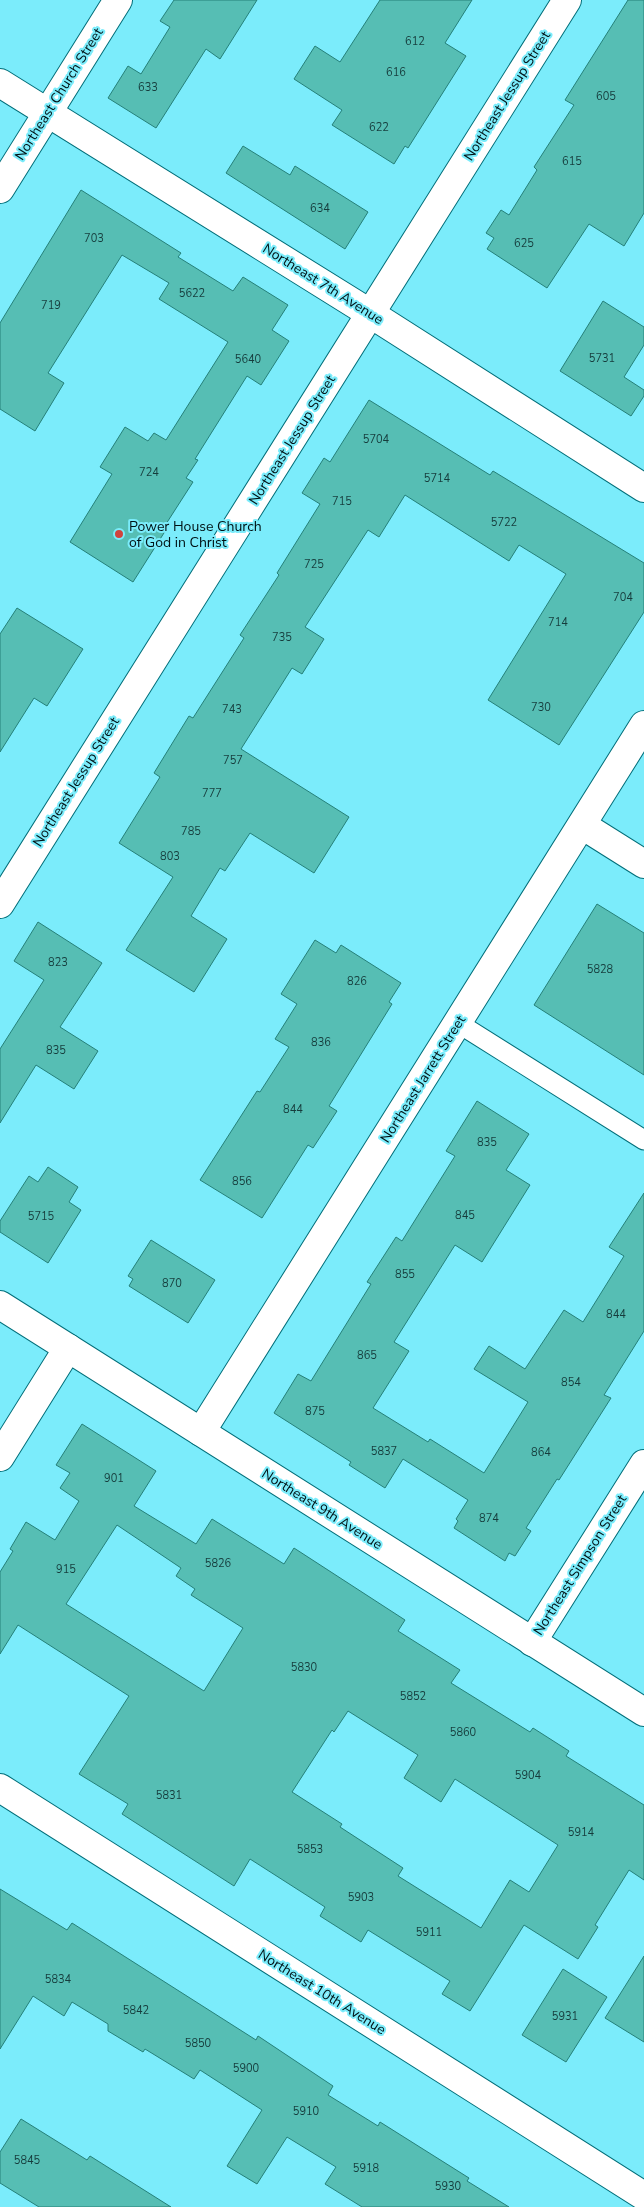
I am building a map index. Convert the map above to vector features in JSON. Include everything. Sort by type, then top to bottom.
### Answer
[{"type":"street","name":"Northeast Church Street","points":[[0,188],[118,0]]},
{"type":"street","name":"Northeast Jessup Street","points":[[0,904],[567,0]]},
{"type":"street","name":"Northeast 7th Avenue","points":[[0,83],[371,314],[644,488]]},
{"type":"street","name":"Northeast Jarrett Street","points":[[201,1432],[644,725]]},
{"type":"street","points":[[582,825],[644,864]]},
{"type":"street","name":"Northeast 9th Avenue","points":[[0,1305],[644,1712]]},
{"type":"street","points":[[0,1457],[68,1348]]},
{"type":"street","name":"Northeast Simpson Street","points":[[532,1642],[644,1464]]},
{"type":"street","name":"Northeast 10th Avenue","points":[[0,1788],[644,2196]]},
{"type":"lane","points":[[458,1023],[644,1140]]},
{"type":"building","points":[[174,0],[257,0],[220,59],[206,49],[156,128],[108,98],[128,66],[141,74],[170,27],[160,21]]},
{"type":"building","points":[[380,0],[472,0],[445,43],[466,56],[408,148],[405,146],[394,164],[332,125],[342,110],[294,79],[315,46],[340,62]]},
{"type":"building","points":[[628,0],[644,0],[644,213],[624,246],[589,224],[547,288],[487,249],[494,238],[486,233],[501,210],[509,215],[537,170],[534,167],[574,105],[565,100]]},
{"type":"building","points":[[243,146],[290,175],[295,166],[368,212],[345,249],[226,173]]},
{"type":"building","points":[[81,190],[181,253],[178,257],[233,291],[243,277],[288,305],[272,330],[289,341],[261,385],[247,376],[195,459],[198,460],[186,478],[193,482],[166,524],[169,525],[133,582],[70,542],[112,474],[100,467],[125,427],[148,441],[154,433],[166,440],[228,342],[159,299],[169,283],[122,255],[48,373],[64,383],[35,431],[0,409],[0,323]]},
{"type":"building","points":[[603,301],[644,327],[644,345],[624,377],[644,390],[644,396],[631,416],[560,371]]},
{"type":"building","points":[[369,400],[490,475],[493,471],[644,563],[644,612],[559,745],[488,700],[566,574],[519,545],[509,561],[405,495],[379,537],[368,530],[305,627],[324,639],[302,674],[292,668],[241,749],[349,817],[314,873],[250,833],[225,871],[220,868],[191,916],[227,939],[194,992],[126,950],[173,877],[119,843],[160,777],[154,773],[189,716],[193,718],[244,638],[240,635],[279,575],[277,573],[320,504],[302,493],[324,458],[330,462]]},
{"type":"building","points":[[17,608],[83,649],[47,706],[34,698],[0,752],[0,634]]},
{"type":"building","points":[[597,904],[644,933],[644,1075],[534,1005]]},
{"type":"building","points":[[38,922],[102,963],[60,1027],[98,1051],[74,1089],[36,1065],[0,1123],[0,1049],[44,980],[14,961]]},
{"type":"building","points":[[315,940],[336,953],[341,945],[401,983],[389,1002],[392,1004],[329,1106],[337,1111],[313,1148],[308,1145],[262,1218],[200,1180],[257,1091],[260,1092],[289,1047],[275,1039],[297,1004],[281,994]]},
{"type":"building","points":[[477,1101],[529,1134],[506,1170],[530,1185],[482,1262],[455,1245],[394,1342],[409,1351],[373,1408],[428,1442],[430,1439],[484,1473],[528,1402],[474,1369],[489,1346],[525,1369],[564,1310],[583,1322],[624,1256],[609,1247],[644,1193],[644,1331],[604,1395],[611,1398],[526,1528],[531,1531],[515,1556],[509,1553],[505,1561],[454,1528],[458,1521],[456,1519],[468,1500],[403,1459],[385,1488],[349,1465],[351,1462],[274,1413],[298,1374],[311,1381],[371,1284],[367,1282],[396,1237],[402,1241],[455,1156],[446,1151]]},
{"type":"building","points":[[48,1167],[78,1187],[69,1202],[81,1210],[48,1263],[0,1232],[0,1221],[29,1176],[38,1182]]},
{"type":"building","points":[[151,1240],[215,1280],[188,1323],[129,1286],[133,1279],[128,1276]]},
{"type":"building","points":[[82,1424],[156,1471],[134,1506],[196,1544],[212,1519],[284,1564],[294,1548],[405,1620],[398,1631],[460,1670],[451,1683],[530,1732],[533,1728],[569,1751],[566,1756],[644,1805],[644,1880],[629,1870],[595,1925],[598,1927],[578,1959],[524,1925],[470,2011],[442,1994],[450,1981],[368,1930],[361,1942],[320,1916],[325,1907],[250,1859],[234,1886],[122,1814],[128,1804],[79,1774],[129,1696],[18,1625],[0,1654],[0,1572],[13,1551],[10,1549],[26,1522],[55,1540],[79,1501],[60,1488],[70,1473],[56,1465]],"holes":[[[117,1525],[181,1568],[176,1576],[195,1589],[191,1595],[243,1628],[204,1691],[66,1604]],[[348,1711],[418,1755],[404,1778],[441,1802],[455,1779],[558,1845],[529,1892],[510,1880],[481,1928],[398,1876],[403,1868],[340,1827],[342,1824],[292,1792],[332,1730],[334,1732]]]},
{"type":"building","points":[[0,1889],[67,1930],[72,1923],[256,2040],[258,2036],[333,2086],[328,2095],[378,2126],[380,2122],[469,2178],[467,2181],[509,2207],[362,2207],[325,2184],[336,2167],[287,2137],[257,2184],[227,2166],[262,2110],[200,2070],[194,2079],[145,2049],[143,2052],[108,2031],[108,2024],[72,2002],[64,2016],[33,1996],[0,2049]]},
{"type":"building","points":[[644,1956],[644,2042],[605,2018]]},
{"type":"building","points":[[563,1969],[607,1997],[566,2062],[522,2035]]},
{"type":"building","points":[[21,2119],[87,2160],[90,2156],[171,2207],[39,2207],[0,2183],[0,2152]]},
{"type":"place","name":"Power House Church of God in Christ","points":[[119,534]]}]
